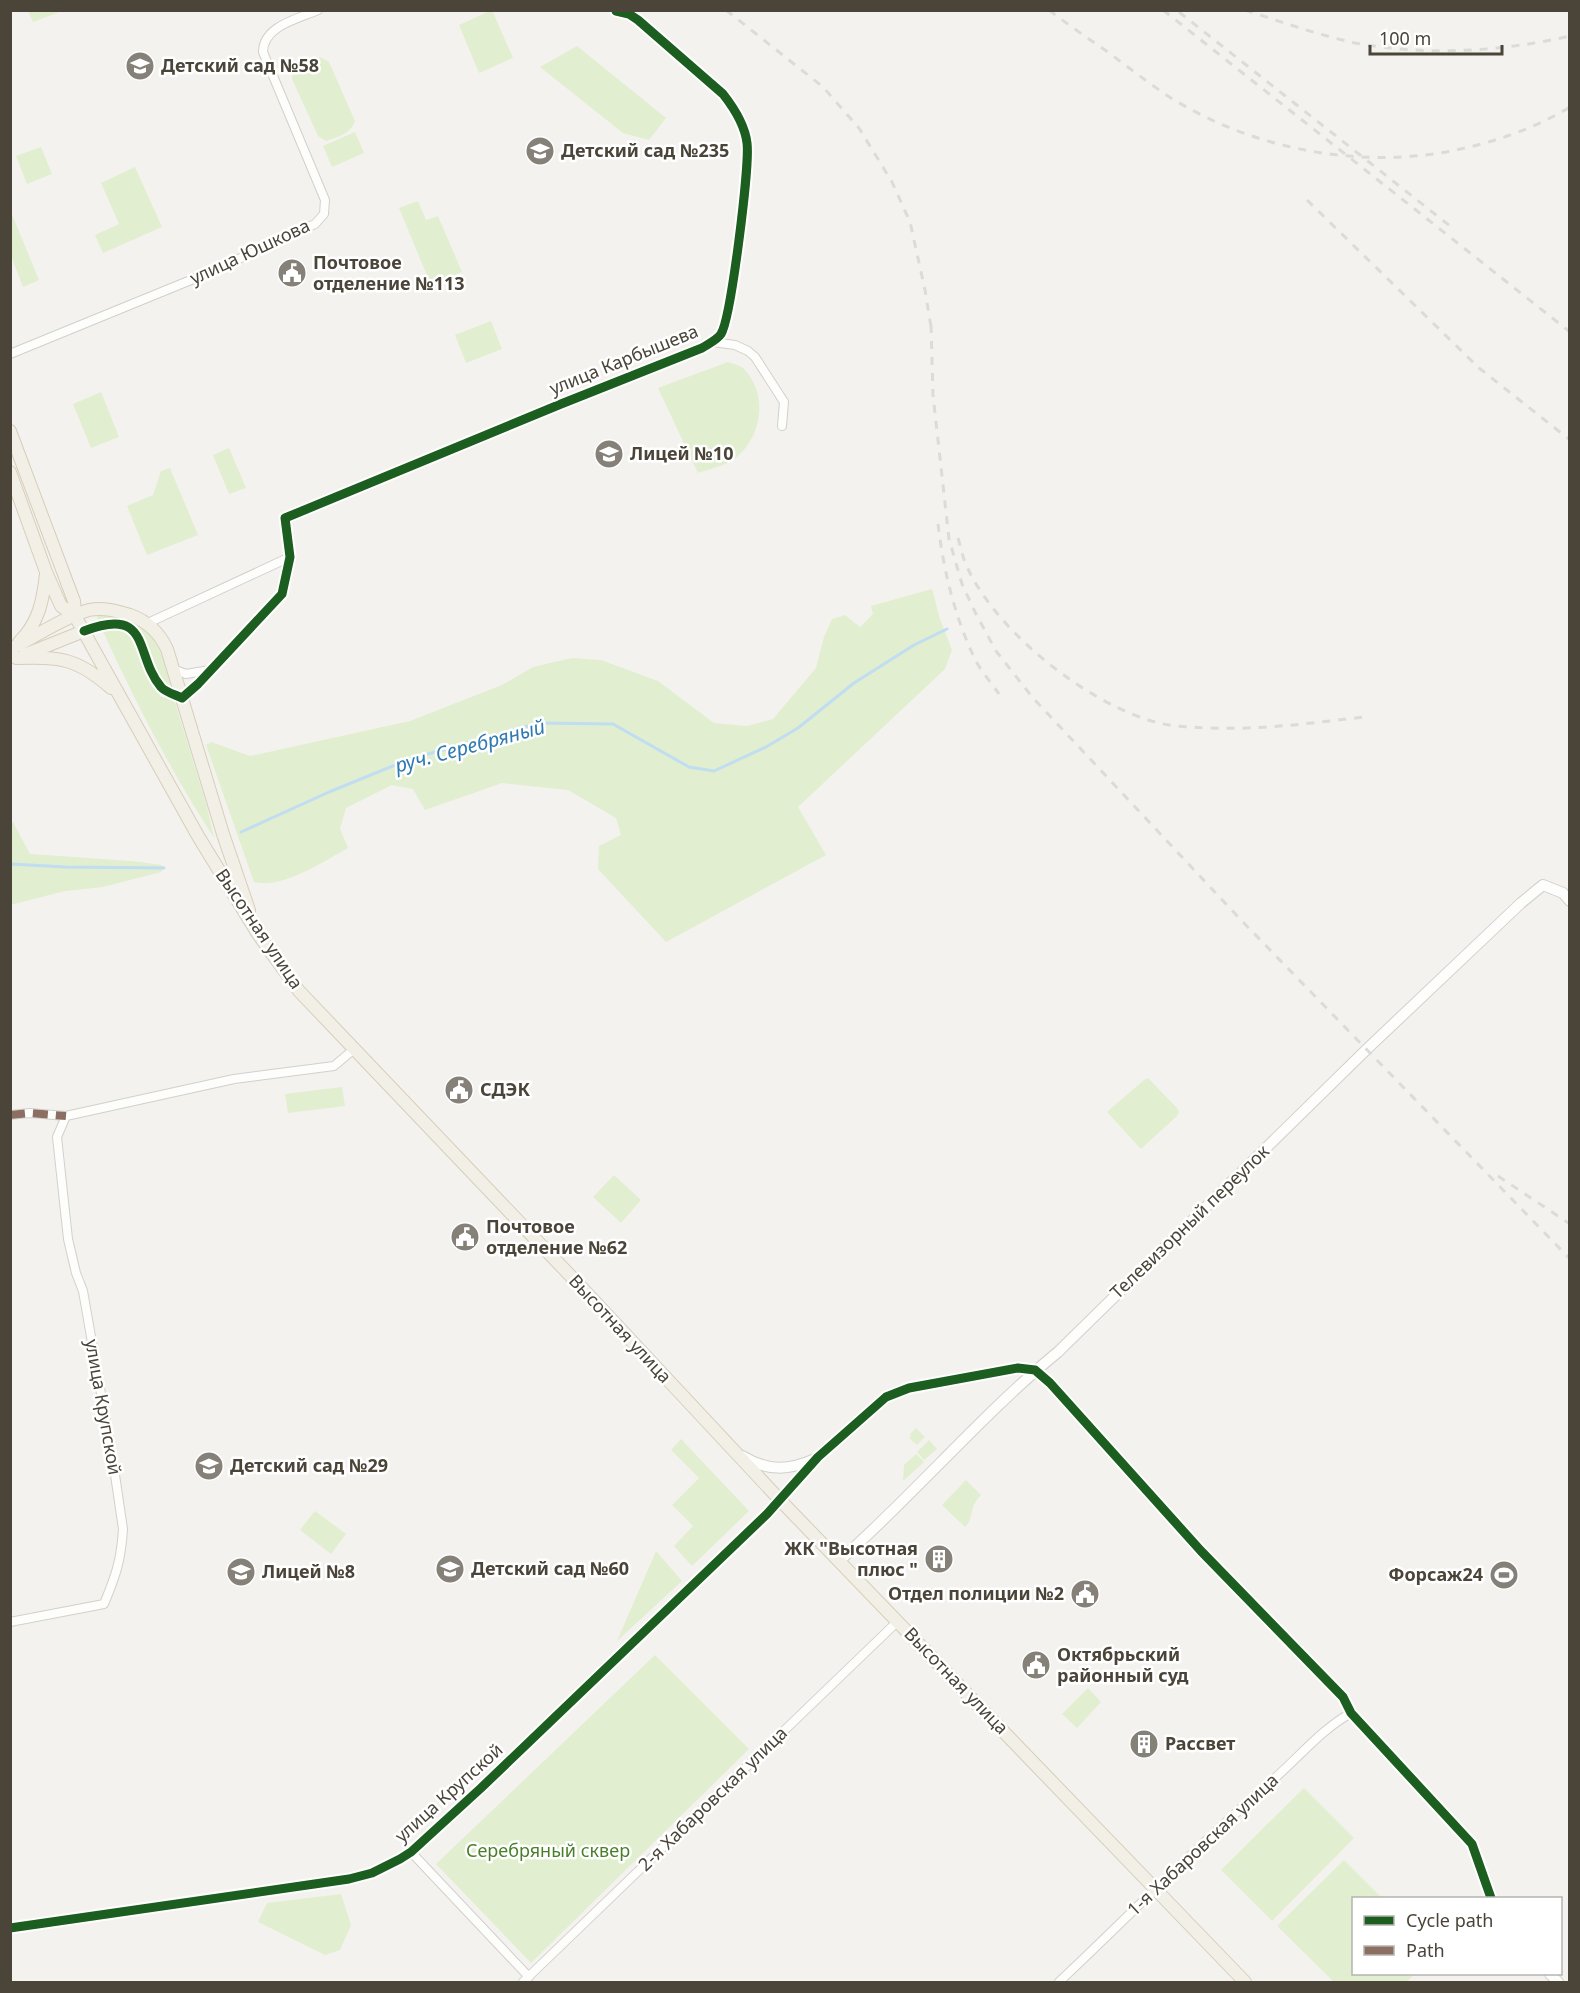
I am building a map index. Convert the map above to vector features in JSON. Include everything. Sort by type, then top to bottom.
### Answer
[{"type":"main road","points":[[10,431],[74,602],[75,616]]},
{"type":"main road","points":[[10,472],[46,572],[61,606],[75,616]]},
{"type":"main road","points":[[12,656],[37,619],[44,595],[46,572]]},
{"type":"main road","points":[[12,656],[75,616],[90,610],[105,609],[120,612],[148,623],[163,641],[173,669],[223,834],[258,934]]},
{"type":"main road","name":"Высотная улица","points":[[75,616],[198,836],[258,934],[299,991],[780,1500],[1245,1983]]},
{"type":"main road","points":[[12,656],[84,631]]},
{"type":"main road","points":[[12,656],[51,658],[77,664],[92,671],[117,693]]},
{"type":"street","name":"улица Юшкова","points":[[10,354],[227,265],[306,229],[315,224],[324,214],[325,200],[263,52],[265,40],[271,32],[318,10]]},
{"type":"street","name":"улица Карбышева","points":[[290,557],[285,518],[702,348],[720,334],[726,318],[748,161],[747,140],[734,108],[723,94],[638,20],[629,14],[616,11]]},
{"type":"street","points":[[712,342],[735,345],[755,357],[784,402],[782,426]]},
{"type":"street","points":[[148,623],[290,557]]},
{"type":"street","points":[[84,631],[100,625],[114,624],[133,631],[162,689],[182,698],[282,594],[290,557]]},
{"type":"street","points":[[173,669],[186,674],[210,670]]},
{"type":"street","name":"Телевизорный переулок","points":[[839,1561],[1035,1370],[1058,1352],[1367,1049],[1543,885],[1563,893],[1569,901]]},
{"type":"street","points":[[10,1115],[30,1113],[66,1116],[234,1079],[334,1066],[354,1049]]},
{"type":"street","name":"улица Крупской","points":[[10,1622],[104,1604],[120,1565],[123,1529],[99,1378],[83,1291],[68,1239],[57,1137],[66,1116]]},
{"type":"street","points":[[736,1452],[757,1465],[795,1467],[818,1457],[886,1397],[909,1388],[940,1381],[1018,1368],[1035,1370],[1050,1383],[1201,1551],[1343,1697],[1351,1713],[1472,1844],[1490,1897]]},
{"type":"street","name":"улица Крупской","points":[[10,1929],[349,1880],[382,1868],[411,1852],[481,1788],[780,1500],[818,1457]]},
{"type":"street","name":"2-я Хабаровская улица","points":[[526,1980],[897,1621]]},
{"type":"street","name":"1-я Хабаровская улица","points":[[1059,1983],[1156,1889],[1336,1722],[1351,1713]]},
{"type":"street","points":[[411,1852],[526,1980]]},
{"type":"green space","points":[[492,10],[513,58],[479,73],[459,25]]},
{"type":"green space","points":[[28,11],[62,11],[33,22]]},
{"type":"green space","points":[[577,46],[666,118],[649,140],[623,133],[540,67]]},
{"type":"green space","points":[[320,57],[329,62],[355,121],[347,132],[326,141],[318,136],[292,79],[298,67]]},
{"type":"green space","points":[[355,132],[364,153],[332,167],[323,146]]},
{"type":"green space","points":[[41,147],[52,174],[27,184],[16,156]]},
{"type":"green space","points":[[135,167],[162,227],[103,253],[95,235],[119,224],[101,183]]},
{"type":"green space","points":[[418,201],[426,220],[438,216],[462,272],[431,285],[399,208]]},
{"type":"green space","points":[[11,212],[39,280],[23,287],[11,256]]},
{"type":"green space","points":[[491,321],[502,349],[466,363],[455,335]]},
{"type":"green space","points":[[728,362],[744,369],[757,391],[759,416],[756,429],[743,451],[733,460],[698,473],[658,388]]},
{"type":"green space","points":[[101,392],[119,437],[91,448],[73,404]]},
{"type":"green space","points":[[229,448],[246,488],[229,494],[213,455]]},
{"type":"green space","points":[[170,468],[198,535],[147,555],[127,506],[153,495],[161,471]]},
{"type":"green space","points":[[932,589],[952,650],[945,669],[798,807],[826,855],[666,942],[598,869],[599,846],[621,835],[616,818],[568,790],[502,783],[425,810],[413,789],[392,785],[346,808],[340,829],[348,848],[315,867],[289,878],[277,882],[254,882],[206,745],[211,742],[250,756],[410,721],[502,685],[533,667],[572,658],[601,660],[658,681],[714,723],[747,726],[773,719],[816,668],[824,637],[832,619],[845,615],[860,627],[873,614],[871,606]]},
{"type":"green space","points":[[97,616],[131,621],[147,632],[160,650],[170,685],[161,679],[151,653],[136,629],[120,621],[98,620]]},
{"type":"green space","points":[[102,629],[120,630],[134,637],[151,683],[161,697],[174,699],[207,807],[214,838],[154,736]]},
{"type":"green space","points":[[13,822],[30,854],[131,861],[162,865],[164,868],[161,872],[103,887],[65,891],[14,904],[10,903],[10,823]]},
{"type":"green space","points":[[1148,1078],[1179,1112],[1141,1149],[1107,1112]]},
{"type":"green space","points":[[342,1087],[345,1106],[288,1113],[285,1094]]},
{"type":"green space","points":[[614,1175],[641,1200],[621,1223],[593,1197]]},
{"type":"green space","points":[[916,1428],[925,1437],[917,1445],[909,1438]]},
{"type":"green space","points":[[681,1439],[749,1511],[692,1566],[674,1546],[693,1526],[672,1505],[699,1478],[671,1450]]},
{"type":"green space","points":[[929,1440],[937,1449],[924,1460],[917,1452]]},
{"type":"green space","points":[[916,1454],[924,1462],[903,1481],[904,1465]]},
{"type":"green space","points":[[966,1480],[981,1495],[974,1504],[970,1520],[965,1527],[942,1505]]},
{"type":"green space","points":[[315,1511],[346,1534],[331,1554],[300,1530]]},
{"type":"green space","points":[[656,1551],[682,1581],[617,1641]]},
{"type":"green space","name":"Серебряный сквер","points":[[655,1655],[749,1749],[531,1963],[436,1864]]},
{"type":"green space","points":[[1088,1688],[1101,1702],[1077,1728],[1062,1714]]},
{"type":"green space","points":[[1304,1788],[1354,1838],[1272,1921],[1221,1870]]},
{"type":"green space","points":[[1344,1860],[1381,1897],[1352,1897],[1352,1975],[1414,1975],[1406,1982],[1334,1982],[1277,1926]]},
{"type":"green space","points":[[341,1894],[351,1925],[340,1950],[325,1955],[258,1922],[267,1903]]},
{"type":"waterway","name":"руч. Серебряный","points":[[241,832],[329,792],[410,759],[539,723],[613,724],[689,767],[714,771],[766,747],[798,728],[854,683],[914,645],[947,629]]},
{"type":"waterway","name":"руч. Серебряный","points":[[10,864],[164,868]]},
{"type":"railway","points":[[726,10],[823,87],[859,128],[892,182],[910,222],[932,333]]},
{"type":"railway","points":[[1049,10],[1171,98],[1235,130],[1304,150],[1375,157],[1446,152],[1510,135],[1541,123],[1570,107]]},
{"type":"railway","points":[[1163,10],[1570,332]]},
{"type":"railway","points":[[1245,10],[1341,40],[1409,50],[1490,49],[1570,36]]},
{"type":"railway","points":[[1179,12],[1450,226]]},
{"type":"railway","points":[[1307,200],[1479,368],[1570,440]]},
{"type":"railway","points":[[931,325],[933,395],[949,539],[962,584],[996,651],[1033,698],[1241,920],[1570,1259]]},
{"type":"railway","points":[[938,524],[946,574],[960,623],[975,660],[999,694]]},
{"type":"railway","points":[[958,538],[966,565],[982,593],[1023,641],[1076,684],[1132,714],[1171,725],[1228,728],[1286,726],[1364,717]]},
{"type":"railway","points":[[1498,1176],[1570,1224]]},
{"type":"marked path","points":[[10,1115],[30,1113],[66,1116]]},
{"type":"cycle path","points":[[84,631],[106,625],[121,624],[131,629],[138,638],[153,675],[161,687],[182,698],[198,684],[282,594],[290,557],[285,518],[702,348],[721,334],[730,300],[743,209],[747,157],[744,130],[723,94],[638,20],[629,14],[616,11]]},
{"type":"cycle path","points":[[10,1928],[349,1879],[372,1873],[400,1859],[411,1852],[481,1788],[767,1514],[818,1457],[886,1397],[909,1388],[1018,1368],[1035,1370],[1050,1383],[1201,1551],[1343,1697],[1351,1713],[1472,1844],[1491,1897]]},
{"type":"place","name":"Детский сад №58","points":[[140,66]]},
{"type":"place","name":"Детский сад №235","points":[[540,151]]},
{"type":"place","name":"Почтовое отделение №113","points":[[292,273]]},
{"type":"place","name":"Лицей №10","points":[[609,454]]},
{"type":"place","name":"СДЭК","points":[[459,1090]]},
{"type":"place","name":"Почтовое отделение №62","points":[[465,1237]]},
{"type":"place","name":"Детский сад №29","points":[[209,1466]]},
{"type":"place","name":"ЖК \"Высотная плюс \"","points":[[939,1559]]},
{"type":"place","name":"Детский сад №60","points":[[450,1569]]},
{"type":"place","name":"Лицей №8","points":[[241,1572]]},
{"type":"place","name":"Форсаж24","points":[[1504,1575]]},
{"type":"place","name":"Отдел полиции №2","points":[[1085,1594]]},
{"type":"place","name":"Октябрьский районный суд","points":[[1036,1665]]},
{"type":"place","name":"Рассвет","points":[[1144,1744]]}]
